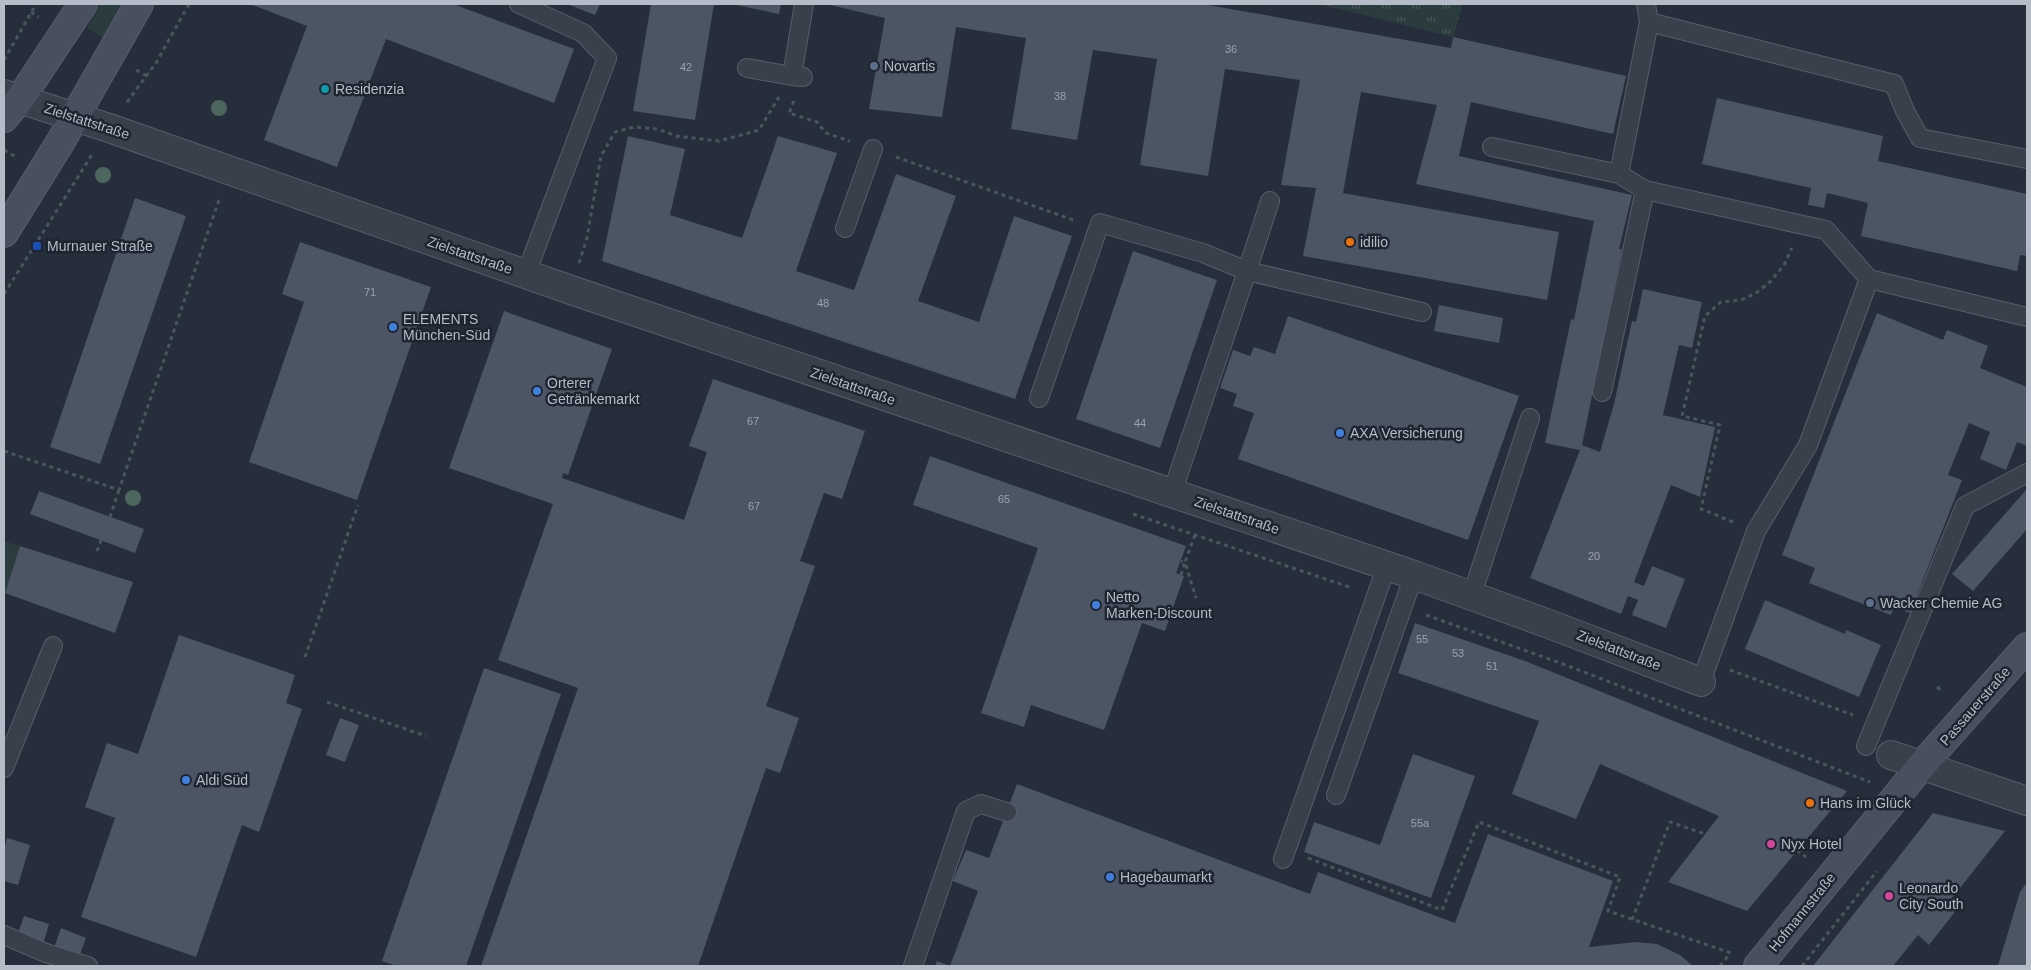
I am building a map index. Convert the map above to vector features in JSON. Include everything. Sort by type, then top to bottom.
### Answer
[{"type":"street","points":[[9,104],[83,4]]},
{"type":"street","points":[[4,233],[75,117],[139,4]]},
{"type":"street","name":"Zielstattstraße","points":[[9,104],[75,117],[571,290],[1387,565],[1472,595],[1701,682]]},
{"type":"street","name":"Passauerstraße","points":[[1922,765],[2027,647]]},
{"type":"street","points":[[1891,755],[2027,801]]},
{"type":"street","name":"Hofmannstraße","points":[[1758,966],[1922,765]]},
{"type":"lane","points":[[519,4],[583,32],[607,58],[526,274]]},
{"type":"lane","points":[[747,68],[797,77],[804,4]]},
{"type":"lane","points":[[1620,174],[1649,22],[1646,4]]},
{"type":"lane","points":[[1649,22],[1894,84],[1905,111],[1920,138],[2027,159]]},
{"type":"lane","points":[[1492,147],[1620,174],[1645,190],[1826,230],[1869,279],[2027,318]]},
{"type":"lane","points":[[845,228],[873,149]]},
{"type":"lane","points":[[1602,392],[1645,190]]},
{"type":"lane","points":[[1172,493],[1270,201]]},
{"type":"lane","points":[[1039,398],[1100,223],[1203,253],[1247,271],[1422,312]]},
{"type":"lane","points":[[1701,682],[1756,531],[1808,445],[1869,279]]},
{"type":"lane","points":[[1472,595],[1530,418]]},
{"type":"lane","points":[[1866,746],[1965,506],[2027,473]]},
{"type":"lane","points":[[1284,854],[1387,565]]},
{"type":"lane","points":[[1336,795],[1414,575]]},
{"type":"lane","points":[[4,768],[52,646]]},
{"type":"lane","points":[[913,966],[966,811],[981,804],[1006,812]]},
{"type":"lane","points":[[4,935],[46,953],[88,966]]},
{"type":"path","points":[[4,60],[36,4]]},
{"type":"path","points":[[121,109],[156,64],[190,4]]},
{"type":"path","points":[[797,77],[789,113],[817,122],[826,133],[1098,229]]},
{"type":"path","points":[[571,290],[587,238],[601,156],[615,132],[634,127],[658,128],[676,136],[719,141],[760,130],[797,77]]},
{"type":"path","points":[[4,294],[94,153]]},
{"type":"path","points":[[110,517],[220,197]]},
{"type":"path","points":[[1756,531],[1701,509],[1720,425],[1682,416],[1705,316],[1721,302],[1741,300],[1756,293],[1770,282],[1784,266],[1798,223]]},
{"type":"path","points":[[4,451],[119,490]]},
{"type":"path","points":[[305,657],[358,505]]},
{"type":"path","points":[[1180,575],[1195,535]]},
{"type":"path","points":[[97,551],[102,540]]},
{"type":"path","points":[[1181,560],[1186,562]]},
{"type":"path","points":[[1186,562],[1196,598]]},
{"type":"path","points":[[1937,687],[1942,691]]},
{"type":"path","points":[[326,702],[426,736]]},
{"type":"path","points":[[1284,854],[1442,910],[1479,822],[1620,877],[1608,911],[1731,952]]},
{"type":"path","points":[[1632,920],[1670,822],[1705,834]]},
{"type":"path","points":[[1798,850],[1806,857]]},
{"type":"path","points":[[1802,966],[1880,867]]},
{"type":"green space","points":[[100,4],[124,4],[105,38],[87,28]]},
{"type":"green space","points":[[1320,4],[1463,4],[1453,37]]},
{"type":"green space","points":[[4,541],[20,546],[5,593],[4,593]]},
{"type":"building","points":[[250,4],[453,4],[574,49],[554,103],[386,39],[337,167],[264,140],[307,26]]},
{"type":"building","points":[[567,4],[600,4],[595,15]]},
{"type":"building","points":[[651,4],[714,4],[695,120],[633,111]]},
{"type":"building","points":[[732,4],[781,4],[779,14]]},
{"type":"building","points":[[826,4],[1202,4],[1451,48],[1453,37],[1626,76],[1613,134],[1471,102],[1459,156],[1632,195],[1619,249],[1622,249],[1582,445],[1600,452],[1614,404],[1632,321],[1636,322],[1643,289],[1702,302],[1692,348],[1679,345],[1663,415],[1715,427],[1700,497],[1671,485],[1634,582],[1644,586],[1652,566],[1685,579],[1666,628],[1632,615],[1638,600],[1628,596],[1621,614],[1530,578],[1580,450],[1545,443],[1571,319],[1574,320],[1594,221],[1416,184],[1437,105],[1361,92],[1343,193],[1559,232],[1547,300],[1303,256],[1316,188],[1281,185],[1300,80],[1225,69],[1208,176],[1140,165],[1157,59],[1093,50],[1077,140],[1011,129],[1026,38],[956,27],[942,117],[869,109],[885,18]]},
{"type":"building","points":[[1717,98],[1883,136],[1878,161],[2027,194],[2027,256],[2020,255],[2017,271],[1861,236],[1868,203],[1827,193],[1824,208],[1808,205],[1811,188],[1702,164]]},
{"type":"building","points":[[628,136],[685,149],[670,215],[742,238],[778,136],[837,153],[796,271],[854,290],[896,174],[956,196],[918,301],[979,322],[1014,216],[1072,236],[1015,399],[602,261]]},
{"type":"building","points":[[135,198],[186,216],[100,464],[50,447]]},
{"type":"building","points":[[300,242],[431,287],[357,500],[249,462],[304,302],[282,294]]},
{"type":"building","points":[[1133,251],[1217,280],[1160,448],[1076,419]]},
{"type":"building","points":[[1439,305],[1503,318],[1499,343],[1434,331]]},
{"type":"building","points":[[504,311],[612,349],[568,475],[563,473],[562,478],[684,520],[707,452],[689,446],[713,379],[865,431],[842,499],[824,493],[800,561],[815,566],[766,706],[799,718],[780,773],[766,768],[698,966],[481,966],[578,688],[498,660],[553,504],[449,468]]},
{"type":"building","points":[[1877,313],[1943,340],[1947,330],[1988,346],[1980,368],[2027,387],[2027,446],[2017,442],[2006,470],[1980,459],[1990,432],[1969,423],[1948,475],[1962,480],[1910,613],[1894,607],[1891,615],[1809,583],[1815,568],[1782,555]]},
{"type":"building","points":[[1288,316],[1519,396],[1468,540],[1238,459],[1254,413],[1233,406],[1237,394],[1220,388],[1233,350],[1250,356],[1254,347],[1275,354]]},
{"type":"building","name":"Netto Marken-Discount","points":[[930,456],[1186,546],[1176,573],[1184,576],[1165,631],[1142,623],[1104,730],[1031,705],[1024,727],[981,713],[1038,548],[913,505]]},
{"type":"building","points":[[2027,489],[2027,529],[1973,591],[1952,574]]},
{"type":"building","points":[[39,491],[144,529],[135,553],[30,514]]},
{"type":"building","points":[[20,546],[133,582],[115,633],[5,593]]},
{"type":"building","points":[[1765,600],[1845,634],[1846,630],[1881,645],[1859,697],[1745,649]]},
{"type":"building","points":[[1415,623],[1525,661],[1847,791],[1747,911],[1668,882],[1719,816],[1600,764],[1576,819],[1512,794],[1539,721],[1398,673]]},
{"type":"building","name":"Aldi Süd","points":[[179,635],[295,675],[286,703],[302,709],[259,832],[242,825],[196,957],[81,917],[115,818],[85,807],[107,743],[138,754]]},
{"type":"building","points":[[484,668],[561,694],[466,966],[397,966],[382,961]]},
{"type":"building","points":[[340,718],[359,725],[345,762],[326,755]]},
{"type":"building","points":[[1413,754],[1475,776],[1431,898],[1304,852],[1314,822],[1380,845]]},
{"type":"building","name":"Hagebaumarkt","points":[[1017,784],[1310,894],[1318,872],[1455,923],[1488,834],[1613,881],[1589,947],[1636,942],[1657,944],[1680,955],[1693,966],[950,966],[978,891],[953,881],[966,850],[989,858]]},
{"type":"building","points":[[1933,813],[2005,831],[1949,902],[1958,908],[1929,945],[1918,935],[1893,966],[1813,966]]},
{"type":"building","points":[[7,838],[30,845],[18,885],[4,881],[4,850]]},
{"type":"building","points":[[2027,882],[2027,966],[1998,966],[2020,892]]},
{"type":"building","points":[[24,916],[49,924],[43,944],[17,936]]},
{"type":"building","points":[[61,928],[86,938],[79,957],[54,948]]},
{"type":"building","points":[[937,961],[950,966],[935,966]]},
{"type":"place","name":"Novartis","points":[[874,66]]},
{"type":"place","name":"Residenzia","points":[[325,89]]},
{"type":"place","name":"idilio","points":[[1350,242]]},
{"type":"place","name":"Murnauer Straße","points":[[37,246]]},
{"type":"place","name":"ELEMENTS München-Süd","points":[[393,327]]},
{"type":"place","name":"Orterer Getränkemarkt","points":[[537,391]]},
{"type":"place","name":"AXA Versicherung","points":[[1340,433]]},
{"type":"place","name":"Wacker Chemie AG","points":[[1870,603]]},
{"type":"place","name":"Netto Marken-Discount","points":[[1096,605]]},
{"type":"place","name":"Aldi Süd","points":[[186,780]]},
{"type":"place","name":"Hans im Glück","points":[[1810,803]]},
{"type":"place","name":"Nyx Hotel","points":[[1771,844]]},
{"type":"place","name":"Hagebaumarkt","points":[[1110,877]]},
{"type":"place","name":"Leonardo City South","points":[[1889,896]]}]
